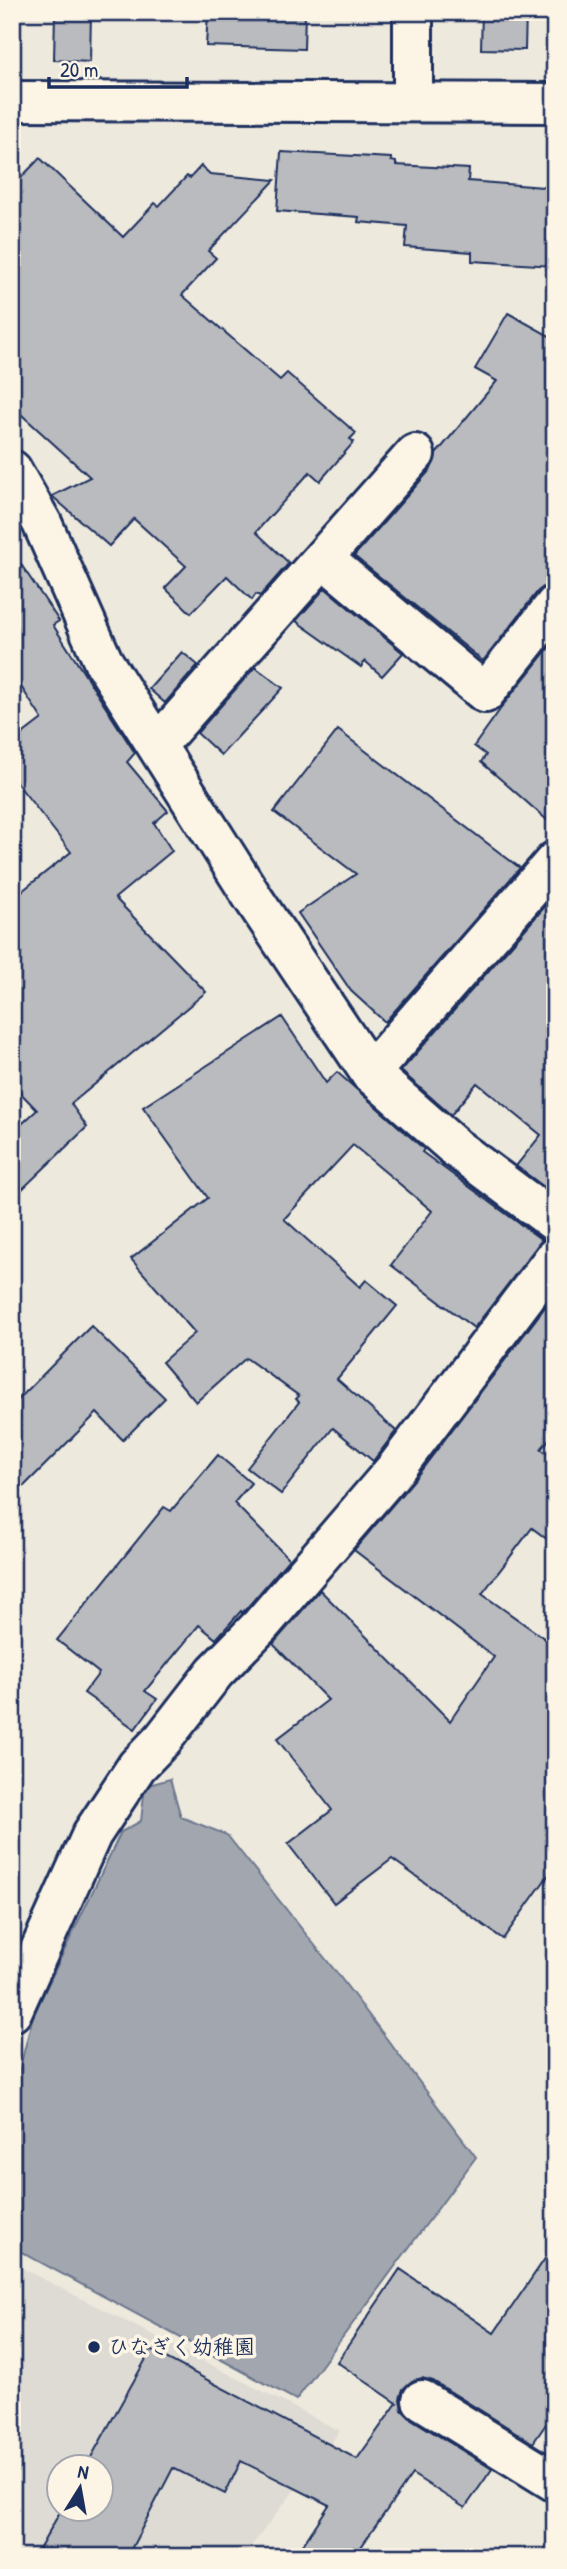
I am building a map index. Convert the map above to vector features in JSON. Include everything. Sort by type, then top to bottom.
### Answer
[{"type":"street","points":[[412,12],[413,101]]},
{"type":"street","points":[[12,101],[555,103]]},
{"type":"street","points":[[157,745],[415,454]]},
{"type":"street","points":[[12,470],[42,523],[103,661],[253,898],[370,1073],[457,1149],[555,1222]]},
{"type":"street","points":[[324,559],[485,693],[555,605]]},
{"type":"street","points":[[370,1073],[555,861]]},
{"type":"street","points":[[12,2012],[92,1834],[136,1766],[163,1739],[215,1672],[261,1625],[396,1468],[555,1257]]},
{"type":"street","points":[[422,2400],[555,2482]]},
{"type":"shaded area","points":[[170,1779],[181,1817],[227,1835],[340,1977],[476,2157],[296,2400],[12,2247],[12,2099],[33,2016],[121,1832],[141,1821],[145,1786]]},
{"type":"shaded area","name":"ひなぎく幼稚園","points":[[12,2263],[340,2431],[243,2557],[26,2557],[12,2502]]},
{"type":"building","points":[[55,12],[91,12],[90,62],[54,60]]},
{"type":"building","points":[[208,12],[305,12],[304,49],[206,46]]},
{"type":"building","points":[[482,12],[526,12],[525,50],[481,49]]},
{"type":"building","points":[[281,152],[391,158],[396,165],[469,169],[468,181],[555,188],[555,266],[472,261],[472,252],[405,247],[407,226],[358,222],[359,217],[277,211]]},
{"type":"building","points":[[40,158],[123,237],[155,203],[159,206],[187,176],[190,178],[201,166],[210,174],[275,180],[208,251],[216,258],[182,295],[280,380],[287,373],[356,433],[350,439],[354,442],[320,481],[310,472],[256,532],[289,563],[260,596],[256,594],[252,600],[227,576],[191,613],[165,588],[186,566],[134,519],[109,546],[52,496],[90,477],[12,406],[12,187]]},
{"type":"building","points":[[508,313],[555,339],[555,584],[546,585],[538,591],[483,661],[354,556],[431,469],[436,454],[497,381],[475,369]]},
{"type":"building","points":[[12,551],[59,621],[53,625],[135,753],[127,762],[168,811],[154,823],[172,851],[115,898],[206,992],[71,1104],[87,1127],[12,1199],[12,1133],[37,1110],[12,1084],[12,899],[71,852],[12,777],[12,742],[42,719],[12,673]]},
{"type":"building","points":[[325,588],[403,653],[382,676],[365,661],[361,667],[296,621]]},
{"type":"building","points":[[555,640],[555,827],[481,762],[486,755],[474,746]]},
{"type":"building","points":[[182,652],[198,665],[165,703],[149,689]]},
{"type":"building","points":[[255,667],[283,688],[221,755],[197,733]]},
{"type":"building","points":[[338,730],[520,868],[385,1022],[351,991],[298,913],[356,874],[274,812]]},
{"type":"building","points":[[555,895],[555,1195],[516,1166],[541,1135],[477,1083],[451,1115],[401,1071]]},
{"type":"building","points":[[282,1017],[326,1083],[337,1072],[424,1149],[422,1152],[542,1240],[474,1328],[391,1265],[432,1211],[353,1145],[284,1219],[360,1287],[366,1280],[397,1306],[337,1379],[396,1431],[373,1461],[333,1428],[281,1494],[247,1468],[299,1402],[296,1399],[299,1396],[246,1358],[196,1402],[162,1362],[195,1333],[131,1259],[208,1198],[143,1107]]},
{"type":"building","points":[[555,1294],[555,1432],[541,1449],[555,1460],[555,1545],[532,1528],[482,1594],[555,1646],[555,1866],[503,1939],[392,1859],[334,1903],[288,1844],[332,1810],[277,1739],[328,1700],[273,1644],[320,1590],[450,1721],[494,1657],[354,1550],[413,1481]]},
{"type":"building","points":[[91,1326],[165,1398],[123,1440],[97,1413],[12,1498],[12,1406]]},
{"type":"building","points":[[218,1455],[251,1483],[234,1503],[289,1559],[216,1639],[199,1625],[145,1691],[157,1699],[135,1729],[84,1693],[99,1673],[57,1640],[164,1507],[171,1511]]},
{"type":"building","points":[[555,2244],[555,2411],[533,2443],[433,2381],[422,2378],[412,2381],[403,2389],[400,2399],[402,2410],[410,2418],[492,2469],[465,2508],[412,2474],[354,2557],[295,2557],[329,2505],[241,2461],[225,2494],[173,2468],[127,2557],[35,2557],[53,2524],[116,2524],[116,2454],[93,2454],[151,2350],[357,2459],[397,2403],[337,2362],[400,2269],[494,2333]]},
{"type":"place","name":"ひなぎく幼稚園","points":[[94,2347]]}]
